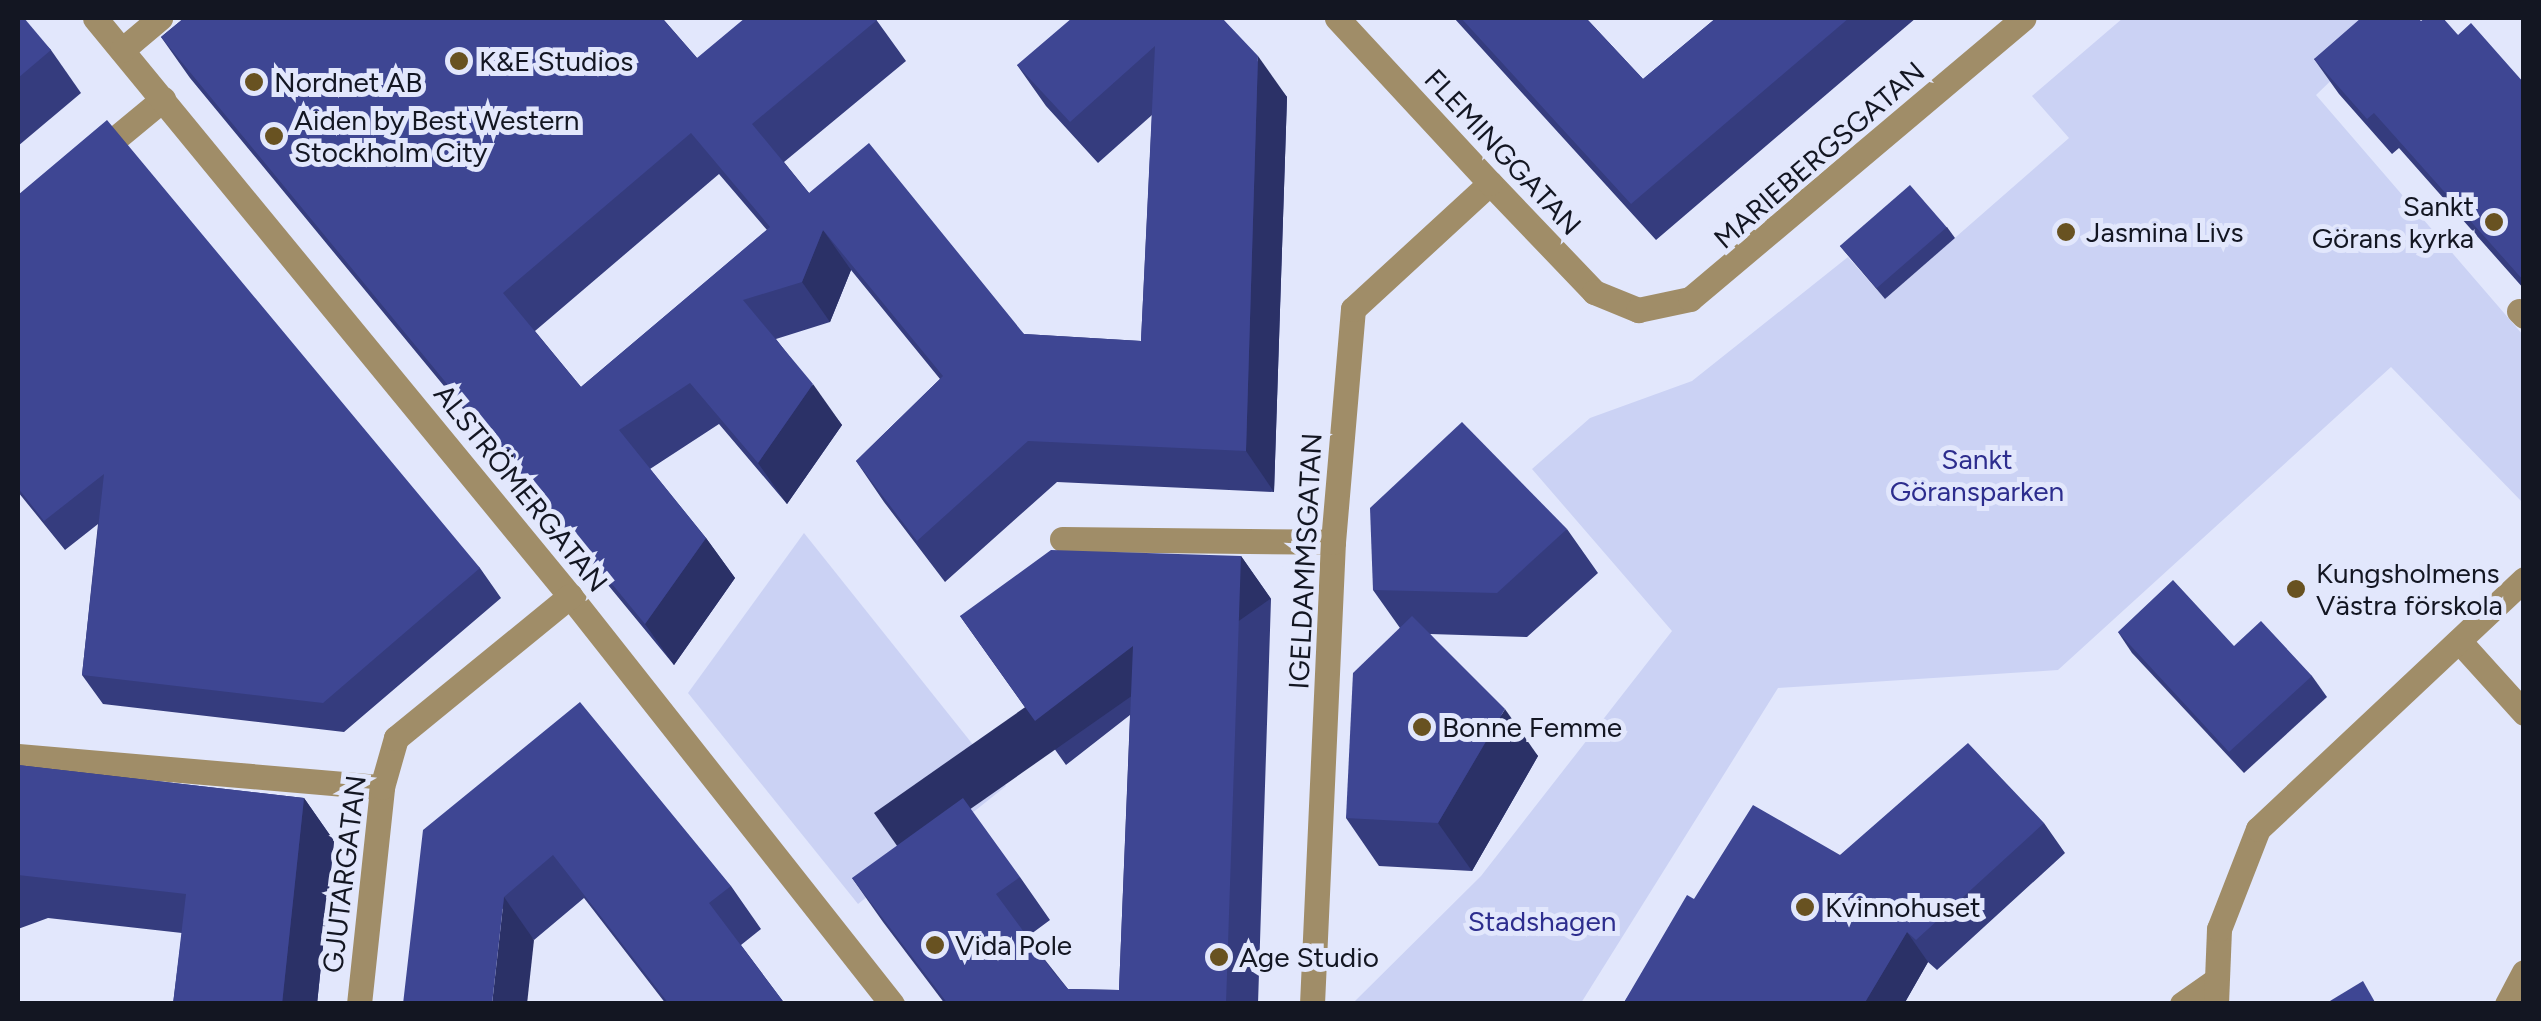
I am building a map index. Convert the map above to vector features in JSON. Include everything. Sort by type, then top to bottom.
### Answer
[{"type":"street","name":"ALSTRÖMERGATAN","points":[[95,18],[570,596],[892,1004]]},
{"type":"street","points":[[122,50],[160,18]]},
{"type":"street","name":"FLEMINGGATAN","points":[[1337,18],[1594,292],[1638,310]]},
{"type":"street","name":"MARIEBERGSGATAN","points":[[1638,310],[1690,299],[1722,277],[2024,18]]},
{"type":"street","points":[[65,179],[163,100]]},
{"type":"street","name":"IGELDAMMSGATAN","points":[[1312,1004],[1333,542],[1353,309],[1490,183]]},
{"type":"street","points":[[1062,539],[1333,542]]},
{"type":"street","points":[[2182,1004],[2214,993],[2233,882],[2258,828],[2524,580]]},
{"type":"street","name":"GJUTARGATAN","points":[[358,1004],[382,787],[396,738],[570,596]]},
{"type":"street","points":[[2459,641],[2524,713]]},
{"type":"street","points":[[18,756],[382,787]]},
{"type":"street","points":[[2507,1004],[2524,972]]},
{"type":"green space","name":"Sankt Göransparken","points":[[2123,18],[2396,18],[2316,95],[2523,335],[2523,503],[2391,367],[2058,670],[1778,688],[1581,1003],[1352,1004],[1481,876],[1672,631],[1532,469],[1590,418],[1692,381],[1848,257],[1885,299],[2069,138],[2032,96]]},
{"type":"green space","points":[[804,533],[1006,786],[858,904],[688,693]]},
{"type":"building","points":[[18,18],[24,18],[51,50],[18,78]]},
{"type":"building","points":[[184,18],[662,18],[697,58],[745,18],[875,18],[752,124],[809,193],[869,143],[1024,334],[1141,341],[1155,46],[1070,122],[1017,65],[1072,18],[1222,18],[1258,56],[1246,451],[1028,441],[917,541],[856,461],[943,376],[823,230],[802,282],[743,300],[813,384],[758,463],[690,383],[619,430],[706,538],[645,624],[161,37]],"holes":[[[691,133],[770,227],[581,387],[503,293]]]},
{"type":"building","points":[[1461,18],[1586,18],[1643,79],[1716,18],[1849,18],[1631,204]]},
{"type":"building","name":"Sankt Görans kyrka","points":[[2361,18],[2443,18],[2458,35],[2471,23],[2524,83],[2524,281],[2374,113],[2367,119],[2314,59]]},
{"type":"building","points":[[107,120],[480,568],[323,703],[82,675],[104,474],[44,521],[18,488],[18,195]]},
{"type":"building","points":[[1910,185],[1947,227],[1877,288],[1840,246]]},
{"type":"building","points":[[1462,422],[1567,529],[1497,593],[1373,590],[1370,508]]},
{"type":"building","points":[[1051,550],[1241,556],[1226,1004],[948,1004],[852,878],[963,798],[1020,877],[996,894],[1054,973],[1068,989],[1119,990],[1133,646],[1035,721],[960,616]]},
{"type":"building","points":[[2173,580],[2234,646],[2261,621],[2312,676],[2229,752],[2118,632]]},
{"type":"building","points":[[1412,616],[1505,709],[1438,823],[1346,818],[1353,673]]},
{"type":"building","points":[[580,702],[731,886],[709,903],[785,1004],[669,1004],[553,855],[504,897],[492,1004],[403,1004],[423,830]]},
{"type":"building","points":[[1968,743],[2044,823],[1916,940],[1907,932],[1864,1004],[1623,1004],[1687,895],[1694,899],[1753,805],[1840,855]]},
{"type":"building","points":[[18,765],[304,798],[282,1004],[173,1004],[186,894],[18,875]]},
{"type":"building","points":[[2363,981],[2376,1004],[2325,1004]]},
{"type":"place","name":"K&E Studios","points":[[459,61]]},
{"type":"place","name":"Nordnet AB","points":[[254,82]]},
{"type":"place","name":"Aiden by Best Western Stockholm City","points":[[274,136]]},
{"type":"place","name":"Sankt Görans kyrka","points":[[2494,222]]},
{"type":"place","name":"Jasmina Livs","points":[[2066,232]]},
{"type":"place","name":"Kungsholmens Västra förskola","points":[[2296,589]]},
{"type":"place","name":"Bonne Femme","points":[[1422,727]]},
{"type":"place","name":"Kvinnohuset","points":[[1805,907]]},
{"type":"place","name":"Vida Pole","points":[[935,945]]},
{"type":"place","name":"Age Studio","points":[[1219,957]]},
{"type":"park label","name":"Stadshagen","points":[[1542,921]]}]
